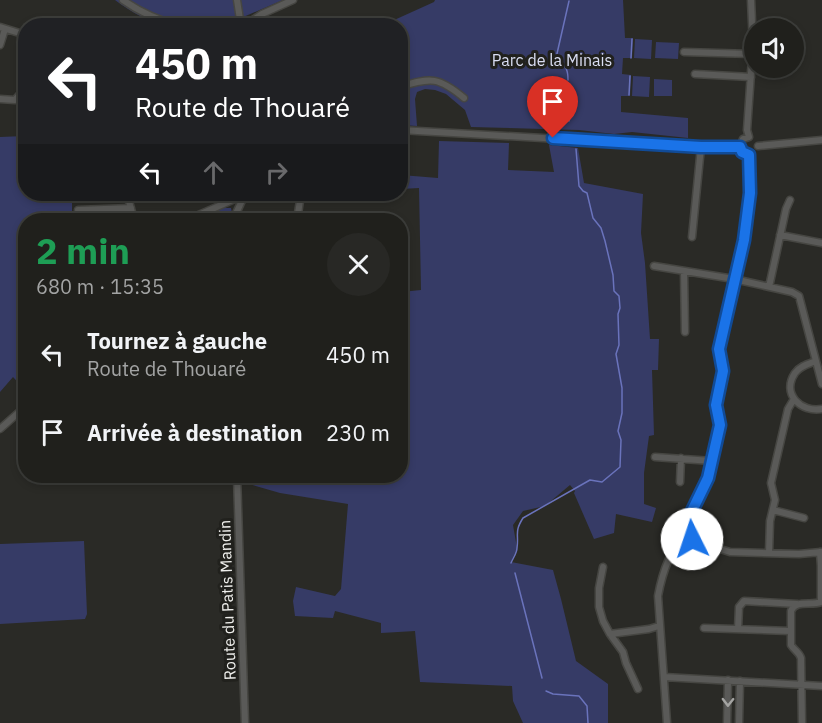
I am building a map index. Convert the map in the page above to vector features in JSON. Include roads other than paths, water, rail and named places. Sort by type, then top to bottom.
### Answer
[{"type":"street","points":[[123,0],[153,18]]},
{"type":"street","points":[[237,0],[241,18]]},
{"type":"street","points":[[256,18],[293,0]]},
{"type":"street","points":[[751,0],[752,18]]},
{"type":"street","points":[[0,45],[3,28],[18,33]]},
{"type":"street","points":[[684,52],[744,54]]},
{"type":"street","points":[[695,74],[744,77]]},
{"type":"street","points":[[749,138],[747,126],[751,78]]},
{"type":"street","points":[[408,84],[429,80],[440,82],[451,87],[464,98]]},
{"type":"street","points":[[0,99],[15,100],[18,96]]},
{"type":"street","points":[[408,130],[701,147],[740,147]]},
{"type":"street","points":[[749,155],[742,152],[740,147],[743,140],[754,139],[758,146]]},
{"type":"street","points":[[758,146],[822,140]]},
{"type":"street","points":[[749,155],[756,151],[758,146]]},
{"type":"street","points":[[692,237],[701,147]]},
{"type":"street","points":[[691,526],[691,513],[708,478],[720,425],[716,405],[723,371],[719,349],[743,243],[750,193],[749,155]]},
{"type":"street","points":[[769,287],[790,200]]},
{"type":"street","points":[[129,201],[132,213]]},
{"type":"street","points":[[203,213],[229,201]]},
{"type":"street","points":[[78,210],[131,208]]},
{"type":"street","points":[[780,235],[822,243]]},
{"type":"street","points":[[654,266],[734,279],[796,294],[801,298],[822,384]]},
{"type":"street","points":[[684,271],[685,332]]},
{"type":"street","points":[[816,362],[801,367],[795,373],[791,389],[794,399],[807,409],[822,409]]},
{"type":"street","points":[[769,553],[770,521],[775,500],[771,483],[788,409],[794,399]]},
{"type":"street","points":[[0,429],[18,413]]},
{"type":"street","points":[[655,457],[712,461]]},
{"type":"street","points":[[680,482],[681,458]]},
{"type":"street","name":"Route du Patis Mandin","points":[[237,483],[245,723]]},
{"type":"street","points":[[772,510],[804,518]]},
{"type":"street","points":[[691,526],[696,529],[697,535],[703,542],[730,552],[799,554],[821,552],[821,602],[798,604],[744,601],[739,607],[738,629]]},
{"type":"street","points":[[667,723],[658,596],[661,581],[676,544],[685,535],[685,529],[691,526]]},
{"type":"street","points":[[685,535],[692,539],[697,535]]},
{"type":"street","points":[[603,567],[599,588],[599,607],[603,621],[623,652],[638,689]]},
{"type":"street","points":[[798,604],[793,606],[791,611],[790,631],[791,645],[801,657],[802,723]]},
{"type":"street","points":[[610,634],[659,626]]},
{"type":"street","points":[[704,628],[790,631]]},
{"type":"street","points":[[664,677],[822,686]]},
{"type":"street","points":[[728,680],[728,723]]},
{"type":"street","points":[[739,723],[740,681]]},
{"type":"waterway","points":[[568,80],[567,70],[556,58],[569,1]]},
{"type":"waterway","points":[[631,58],[632,39]]},
{"type":"waterway","points":[[629,95],[630,76]]},
{"type":"waterway","points":[[568,83],[569,121]]},
{"type":"waterway","points":[[511,563],[516,552],[518,530],[523,518],[590,480],[602,482],[620,467],[621,440],[618,431],[622,413],[622,388],[616,354],[619,345],[619,296],[614,291],[613,275],[601,228],[593,218],[587,193],[579,186],[576,149]]},
{"type":"waterway","points":[[515,573],[542,678]]},
{"type":"waterway","points":[[546,691],[553,694],[579,696],[587,706],[588,723]]},
{"type":"park label","name":"Parc de la Minais","points":[[552,60]]}]
